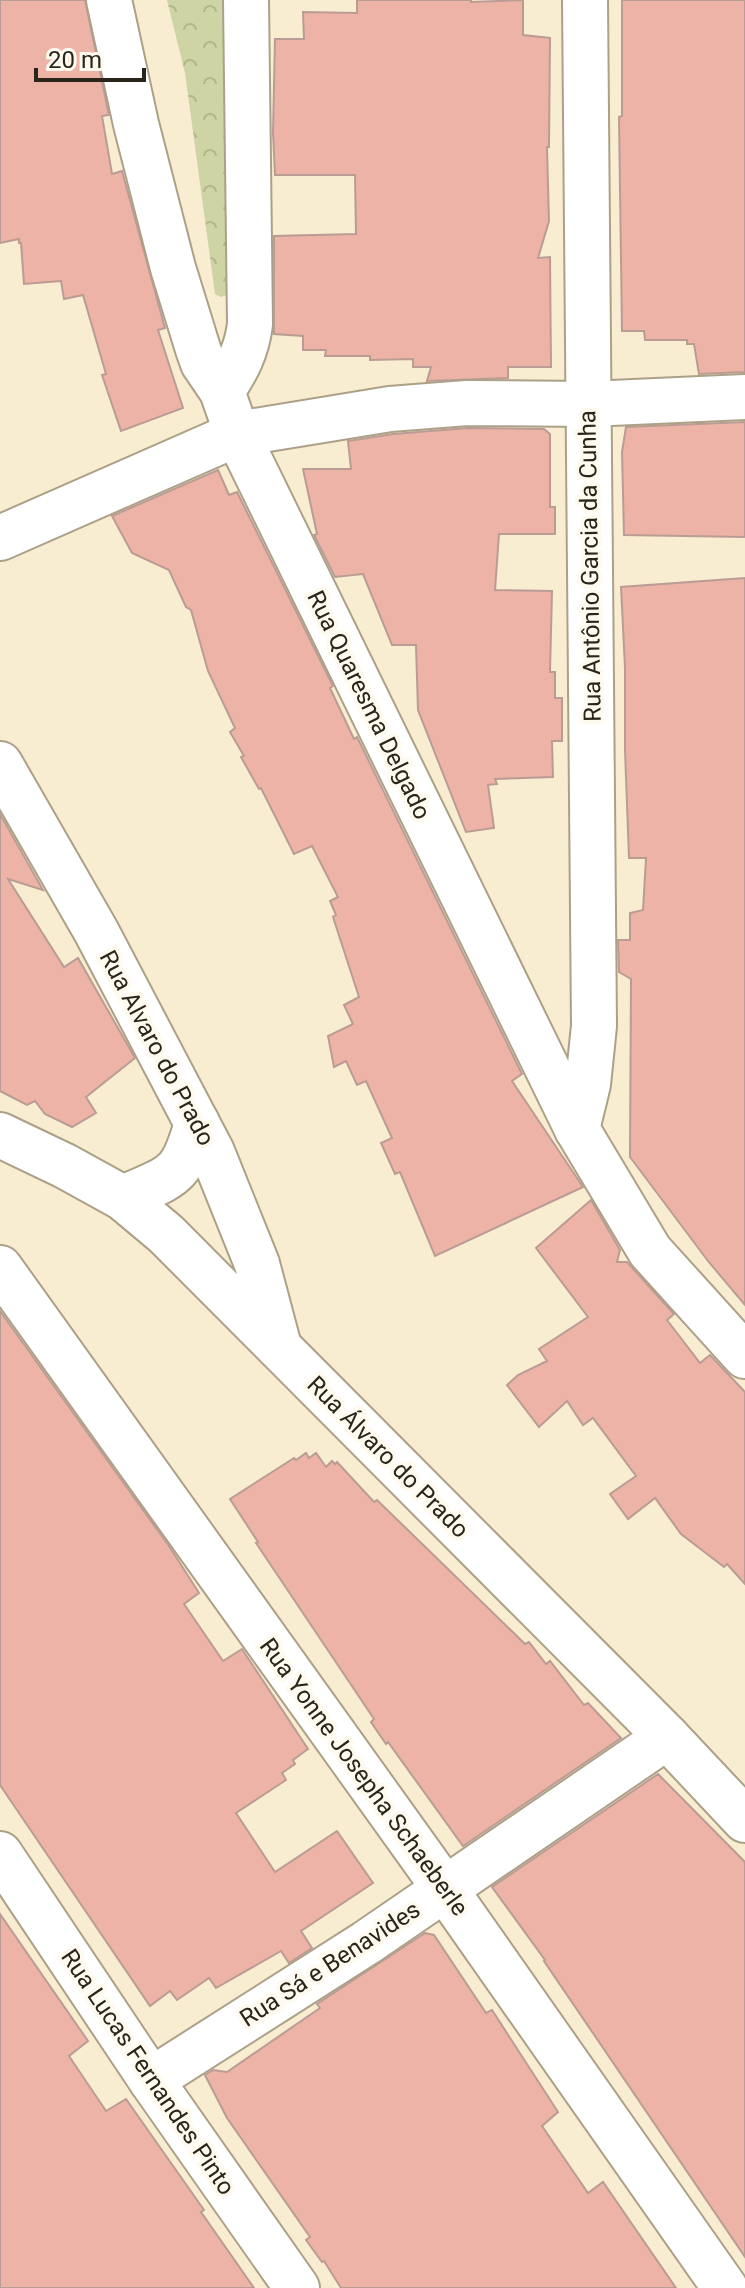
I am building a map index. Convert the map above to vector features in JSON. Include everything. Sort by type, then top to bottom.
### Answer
[{"type":"street","name":"Rua Quaresma Delgado","points":[[109,0],[136,124],[173,268],[203,363],[222,391],[237,434],[577,1129],[650,1251],[745,1356]]},
{"type":"street","points":[[222,391],[237,369],[248,344],[250,324],[246,0]]},
{"type":"street","name":"Rua Antônio Garcia da Cunha","points":[[577,1129],[588,1084],[594,1026],[585,0]]},
{"type":"street","points":[[0,538],[237,434],[390,409],[467,403],[589,404],[745,397]]},
{"type":"street","name":"Rua Alvaro do Prado","points":[[0,764],[96,931],[197,1123],[257,1264],[279,1347]]},
{"type":"street","points":[[123,1198],[176,1172],[188,1156],[197,1123]]},
{"type":"street","name":"Rua Álvaro do Prado","points":[[0,1135],[123,1198],[166,1234],[667,1737],[745,1820]]},
{"type":"street","name":"Rua Yonne Josepha Schaeberle","points":[[0,1268],[445,1889],[725,2288]]},
{"type":"street","name":"Rua Sá e Benavides","points":[[151,2080],[366,1943],[667,1737]]},
{"type":"street","name":"Rua Lucas Fernandes Pinto","points":[[0,1854],[151,2080],[297,2288]]},
{"type":"green space","points":[[167,0],[229,0],[232,293],[221,297],[215,294],[185,73]]},
{"type":"building","points":[[0,0],[85,0],[109,115],[102,116],[112,174],[122,171],[165,328],[158,330],[183,408],[121,431],[102,375],[106,374],[83,295],[64,299],[61,281],[24,284],[19,239],[0,243]]},
{"type":"building","points":[[357,0],[523,0],[523,35],[550,38],[547,147],[549,221],[538,258],[550,257],[551,367],[508,367],[508,378],[427,381],[431,367],[413,367],[413,359],[370,360],[370,356],[325,356],[326,350],[303,350],[303,336],[274,334],[274,236],[356,234],[355,175],[275,175],[275,39],[304,39],[303,12],[357,13]]},
{"type":"building","points":[[622,0],[745,0],[745,372],[699,374],[694,344],[687,344],[687,340],[645,340],[644,331],[622,331],[619,117],[622,116]]},
{"type":"building","points":[[745,422],[745,537],[624,535],[622,452],[626,427]]},
{"type":"building","points":[[468,428],[544,429],[550,434],[550,507],[555,507],[555,534],[499,534],[495,590],[552,591],[550,672],[555,672],[555,698],[562,698],[562,741],[552,741],[553,777],[495,779],[497,784],[488,785],[494,828],[466,832],[418,710],[416,645],[392,645],[363,574],[335,577],[314,535],[317,534],[303,469],[351,469],[348,441]]},
{"type":"building","points":[[218,470],[229,495],[237,492],[333,686],[330,688],[354,739],[357,737],[522,1074],[512,1081],[583,1187],[435,1256],[400,1172],[395,1174],[381,1143],[392,1138],[366,1081],[357,1085],[346,1061],[334,1067],[328,1036],[353,1024],[344,1005],[359,997],[333,917],[336,915],[330,901],[338,897],[312,846],[294,854],[261,788],[241,757],[244,756],[230,732],[235,728],[208,671],[191,610],[186,607],[169,570],[132,553],[112,516]]},
{"type":"building","points":[[745,578],[745,1305],[630,1157],[631,979],[619,972],[618,940],[630,940],[630,913],[643,910],[646,858],[629,858],[621,587]]},
{"type":"building","points":[[0,814],[43,890],[8,879],[64,967],[78,958],[135,1058],[86,1097],[96,1113],[72,1127],[45,1114],[35,1101],[27,1105],[0,1091]]},
{"type":"building","points":[[591,1200],[620,1250],[617,1262],[627,1262],[674,1314],[667,1320],[700,1363],[710,1355],[745,1392],[745,1584],[727,1564],[724,1567],[681,1534],[655,1498],[628,1519],[610,1494],[636,1476],[593,1418],[583,1425],[567,1401],[539,1427],[507,1385],[518,1375],[547,1361],[539,1349],[588,1317],[536,1248]]},
{"type":"building","points":[[0,1311],[169,1546],[199,1593],[184,1604],[223,1661],[242,1649],[308,1749],[282,1773],[286,1780],[236,1813],[275,1872],[337,1831],[373,1883],[301,1931],[312,1948],[289,1963],[281,1951],[216,1988],[209,1978],[177,2000],[170,1991],[150,2006],[0,1785]]},
{"type":"building","points":[[306,1453],[309,1458],[316,1453],[326,1467],[332,1461],[337,1462],[374,1502],[377,1500],[525,1644],[529,1642],[546,1664],[550,1661],[584,1705],[588,1703],[621,1738],[463,1846],[371,1722],[374,1719],[230,1499]]},
{"type":"building","points":[[658,1774],[745,1862],[745,2257],[545,1960],[492,1887]]},
{"type":"building","points":[[0,1914],[88,2041],[69,2056],[106,2111],[126,2099],[254,2288],[0,2288]]},
{"type":"building","points":[[425,1933],[434,1935],[486,2013],[492,2010],[558,2112],[542,2126],[588,2193],[603,2182],[676,2288],[341,2288],[306,2240],[310,2237],[227,2118],[205,2075],[213,2070],[227,2072],[320,2008],[317,2004]]}]
